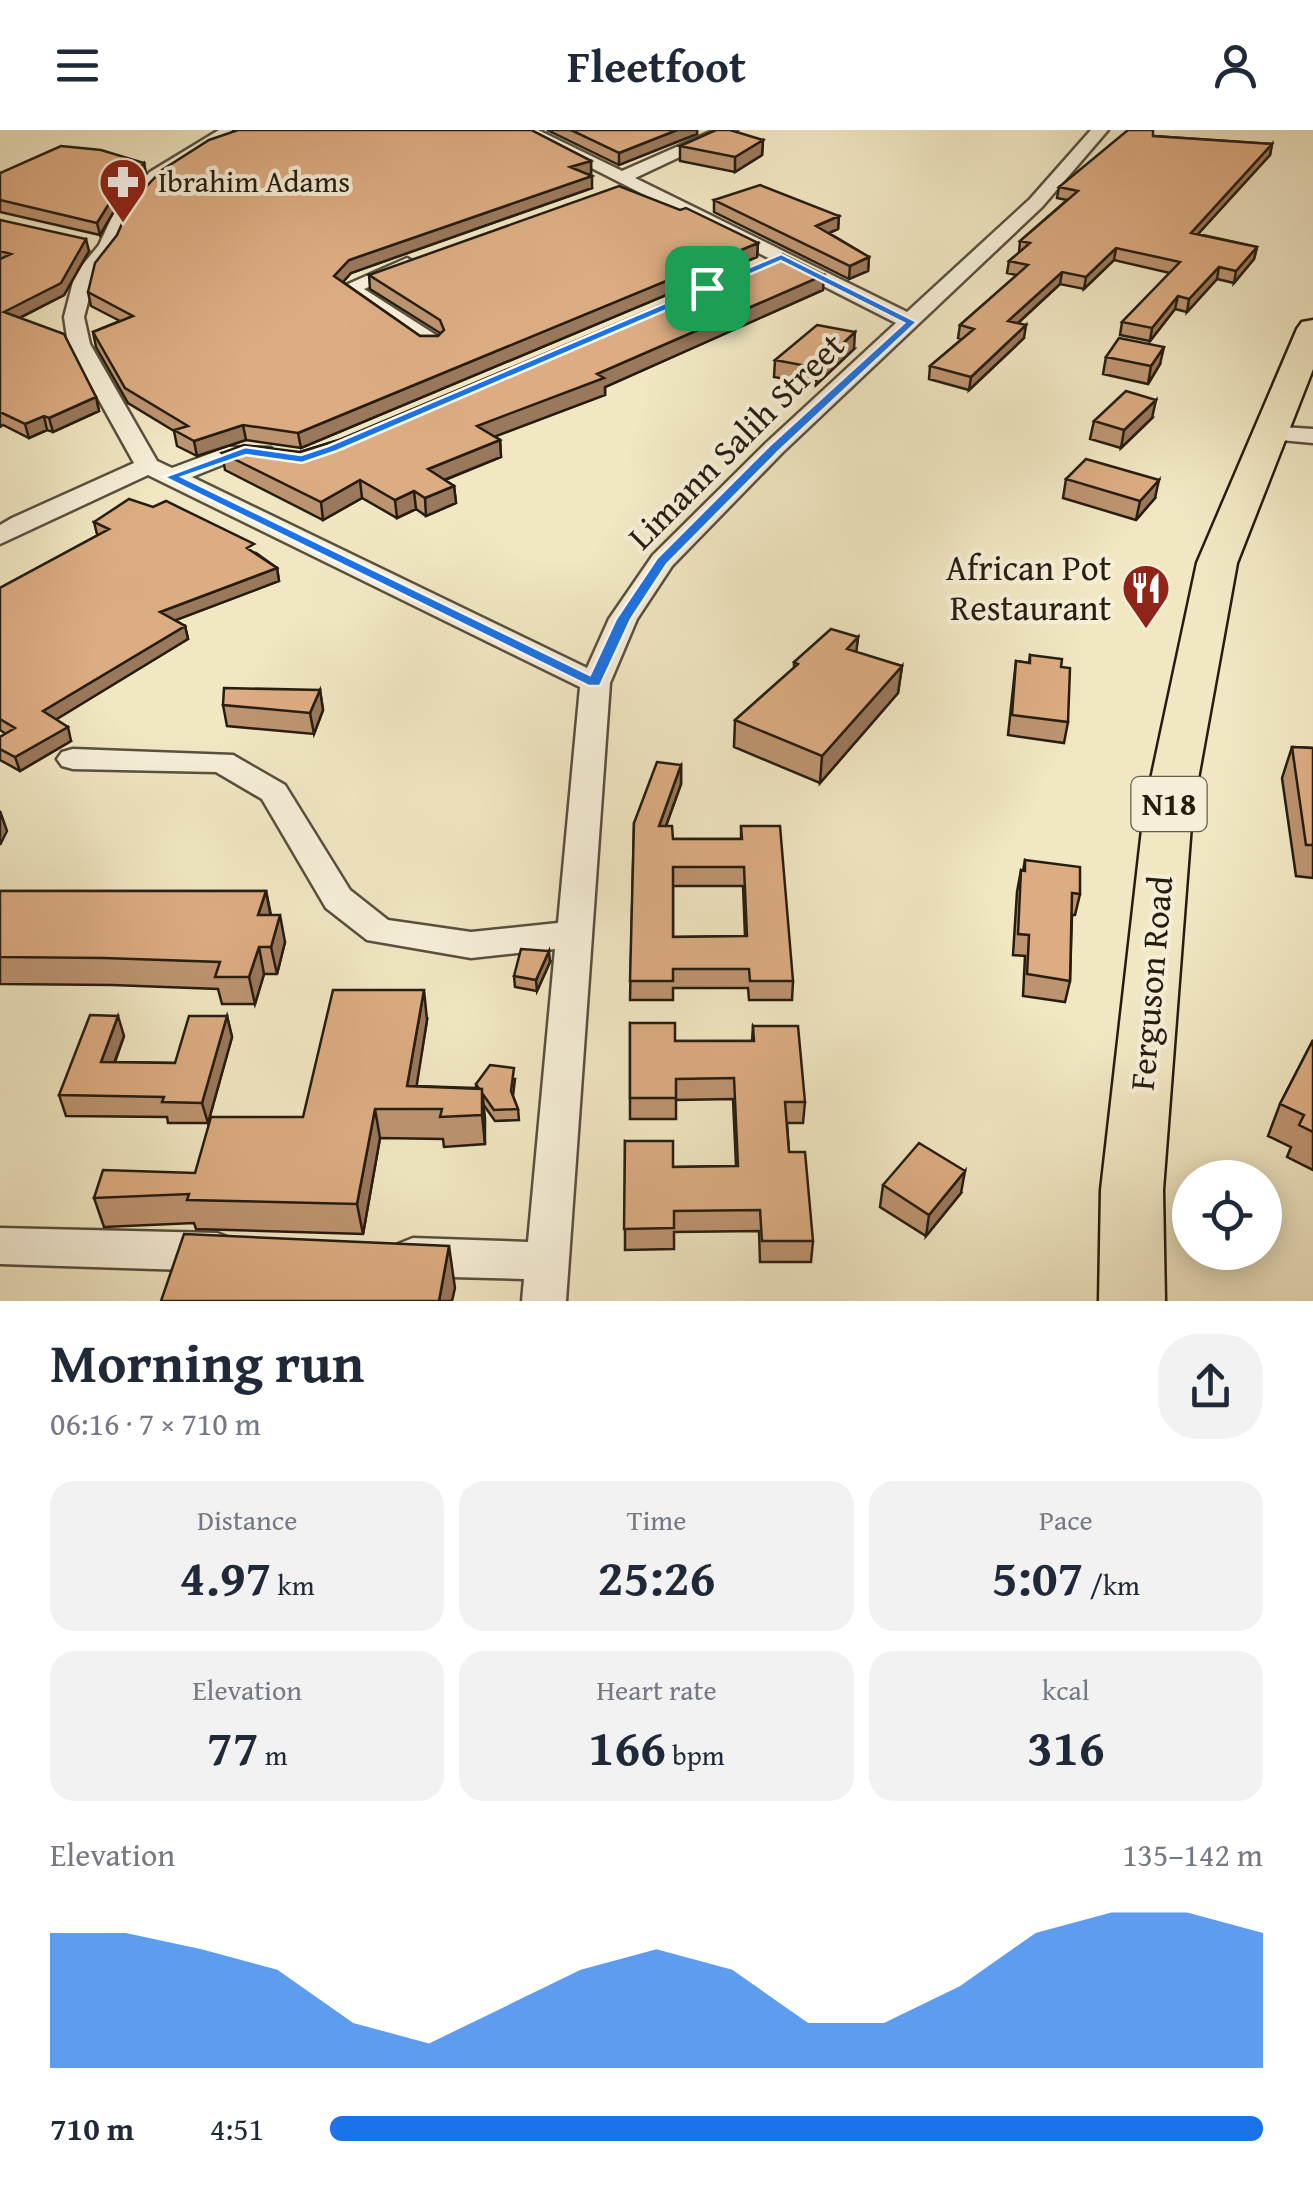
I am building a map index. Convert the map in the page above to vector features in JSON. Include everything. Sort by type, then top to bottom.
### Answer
[{"type":"highway","name":"Ferguson Road","points":[[1132,1301],[1132,1190],[1168,812],[1217,563],[1290,435],[1313,330]]},
{"type":"street","points":[[230,130],[156,176],[122,212],[108,246],[85,274],[74,317],[79,344],[159,472],[350,561],[594,683]]},
{"type":"street","points":[[525,130],[911,322]]},
{"type":"street","points":[[598,196],[729,130]]},
{"type":"street","name":"Limann Salih Street","points":[[546,1281],[594,683],[623,619],[662,561],[774,448],[1036,203],[1100,130]]},
{"type":"street","points":[[81,240],[108,246]]},
{"type":"street","points":[[427,256],[349,288],[431,342]]},
{"type":"street","points":[[744,272],[781,258]]},
{"type":"street","points":[[0,536],[21,523],[159,472],[245,451],[288,458]]},
{"type":"street","points":[[73,759],[222,762],[274,792],[338,899],[379,930],[471,945],[574,934]]},
{"type":"street","points":[[0,1246],[254,1253]]},
{"type":"street","points":[[372,1256],[546,1281]]},
{"type":"building","points":[[238,130],[531,130],[591,161],[570,167],[592,176],[349,260],[334,276],[420,336],[438,336],[444,330],[440,320],[369,275],[619,186],[680,210],[686,208],[758,243],[298,433],[243,425],[194,441],[174,430],[188,426],[125,388],[93,332],[133,316],[88,292],[95,263],[117,235],[131,203],[162,170],[209,140]]},
{"type":"building","points":[[571,130],[677,130],[619,153]]},
{"type":"building","points":[[716,130],[763,140],[735,157],[680,146]]},
{"type":"building","points":[[1128,130],[1153,130],[1153,136],[1272,144],[1191,233],[1257,247],[1236,271],[1219,267],[1189,299],[1178,296],[1152,328],[1122,322],[1180,262],[1116,248],[1086,277],[1062,272],[1008,321],[1026,325],[971,377],[930,366],[974,329],[960,325],[1028,265],[1009,261],[1030,243],[1020,241],[1078,191],[1059,187]]},
{"type":"building","points":[[61,146],[101,150],[144,163],[118,189],[97,223],[0,200],[0,173]]},
{"type":"building","points":[[760,185],[839,216],[816,226],[869,257],[850,266],[714,200]]},
{"type":"building","points":[[0,220],[86,239],[61,283],[4,312],[64,334],[96,397],[25,424],[0,412],[0,259],[11,254],[0,251]]},
{"type":"building","points":[[782,254],[824,275],[597,374],[604,378],[477,426],[500,440],[428,469],[454,486],[425,498],[414,491],[395,500],[360,480],[321,502],[222,453],[244,445],[300,452],[339,440]]},
{"type":"building","points":[[817,325],[855,332],[817,368],[775,360]]},
{"type":"building","points":[[1119,338],[1164,347],[1151,366],[1106,357]]},
{"type":"building","points":[[1126,391],[1156,400],[1124,430],[1094,421]]},
{"type":"building","points":[[1086,459],[1159,480],[1140,501],[1066,479]]},
{"type":"building","points":[[129,499],[153,507],[166,501],[254,544],[247,548],[277,568],[160,612],[185,626],[43,711],[68,727],[15,757],[0,749],[0,737],[15,728],[0,719],[0,588],[109,529],[94,522]]},
{"type":"building","points":[[831,629],[858,637],[847,649],[902,666],[822,756],[735,720],[798,664],[794,662]]},
{"type":"building","points":[[1030,655],[1062,659],[1061,667],[1070,668],[1068,722],[1012,715],[1016,661],[1030,663]]},
{"type":"building","points":[[224,688],[320,690],[310,713],[223,705]]},
{"type":"building","points":[[1292,747],[1313,748],[1313,845],[1306,845]]},
{"type":"building","points":[[657,762],[681,765],[659,826],[672,826],[673,839],[742,839],[741,826],[780,826],[793,981],[750,981],[749,969],[673,969],[673,981],[630,981],[634,823]],"holes":[[[673,867],[744,867],[747,936],[673,937]]]},
{"type":"building","points":[[1025,860],[1080,867],[1080,894],[1072,893],[1070,981],[1027,974],[1029,935],[1018,934],[1021,870],[1025,871]]},
{"type":"building","points":[[0,891],[266,891],[258,915],[280,915],[271,947],[259,947],[249,977],[215,977],[220,962],[0,957]]},
{"type":"building","points":[[521,949],[549,951],[536,980],[514,976]]},
{"type":"building","points":[[333,990],[424,990],[407,1086],[482,1089],[482,1115],[440,1117],[442,1109],[375,1109],[357,1204],[187,1200],[189,1194],[94,1198],[103,1170],[195,1173],[211,1117],[303,1117]]},
{"type":"building","points":[[90,1015],[118,1016],[101,1062],[175,1063],[189,1016],[227,1016],[202,1103],[162,1102],[164,1097],[59,1095]]},
{"type":"building","points":[[630,1023],[675,1023],[675,1041],[754,1041],[753,1026],[798,1026],[805,1102],[785,1102],[789,1152],[805,1152],[813,1241],[762,1241],[760,1210],[674,1211],[674,1228],[624,1229],[625,1141],[673,1141],[673,1167],[738,1166],[734,1078],[676,1079],[676,1098],[630,1098]]},
{"type":"building","points":[[1313,1040],[1313,1132],[1299,1125],[1304,1115],[1280,1104]]},
{"type":"building","points":[[490,1065],[514,1068],[511,1091],[518,1109],[494,1110],[479,1089],[476,1084]]},
{"type":"building","points":[[919,1143],[965,1171],[929,1215],[883,1185]]},
{"type":"building","points":[[184,1234],[449,1246],[439,1301],[161,1301]]},
{"type":"place","name":"Ibrahim Adams","points":[[123,224]]},
{"type":"place","name":"African Pot Restaurant","points":[[1146,630]]},
{"type":"route","points":[[781,258],[911,322],[774,448],[662,561],[623,619],[594,683],[171,477],[245,451],[302,459],[332,449],[707,288],[781,258]]}]
